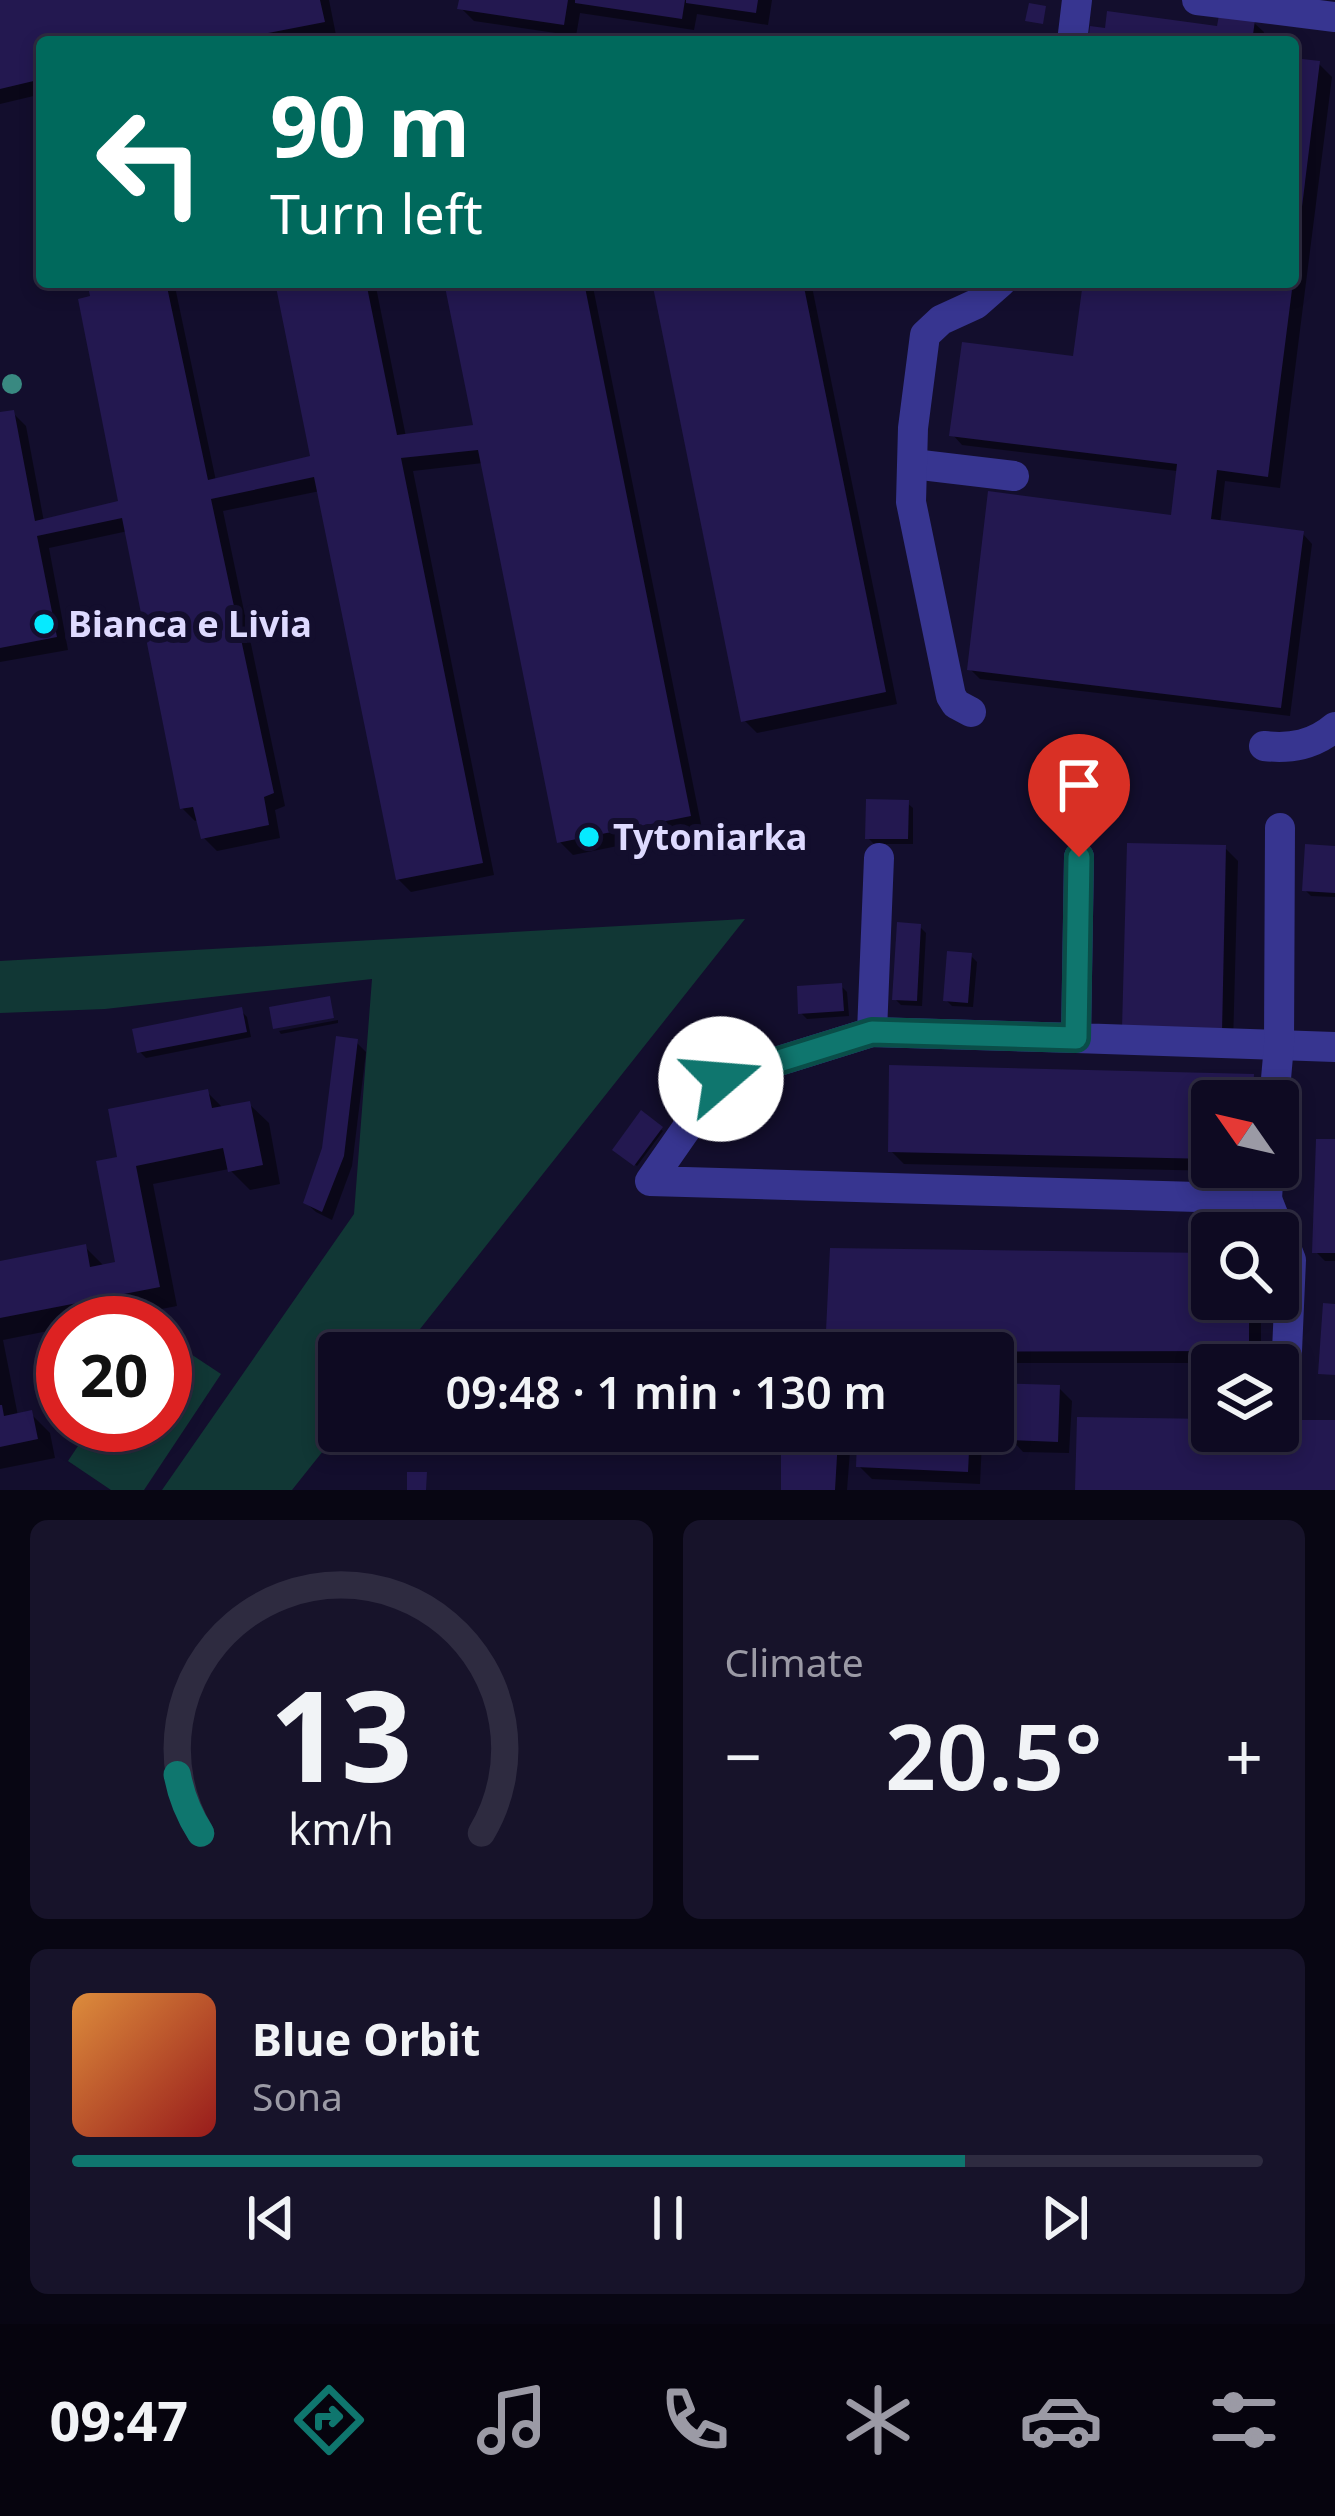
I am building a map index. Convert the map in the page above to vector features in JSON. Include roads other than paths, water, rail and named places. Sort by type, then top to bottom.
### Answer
[{"type":"lane","points":[[1073,36],[1077,0]]},
{"type":"lane","points":[[1197,0],[1335,17]]},
{"type":"lane","points":[[971,712],[951,696],[911,502],[914,428],[925,335],[994,288]]},
{"type":"lane","points":[[913,464],[1014,476]]},
{"type":"lane","points":[[1264,746],[1306,744],[1335,727]]},
{"type":"lane","points":[[1276,1080],[1280,828]]},
{"type":"lane","points":[[1076,1038],[1079,857]]},
{"type":"lane","points":[[872,1032],[879,858]]},
{"type":"lane","points":[[1267,1199],[650,1181],[721,1079],[872,1032],[1335,1047]]},
{"type":"lane","points":[[1268,1188],[1267,1199],[1291,1260],[1286,1344]]},
{"type":"place","name":"Bianca e Livia","points":[[44,624]]},
{"type":"place","name":"Tytoniarka","points":[[589,837]]}]
